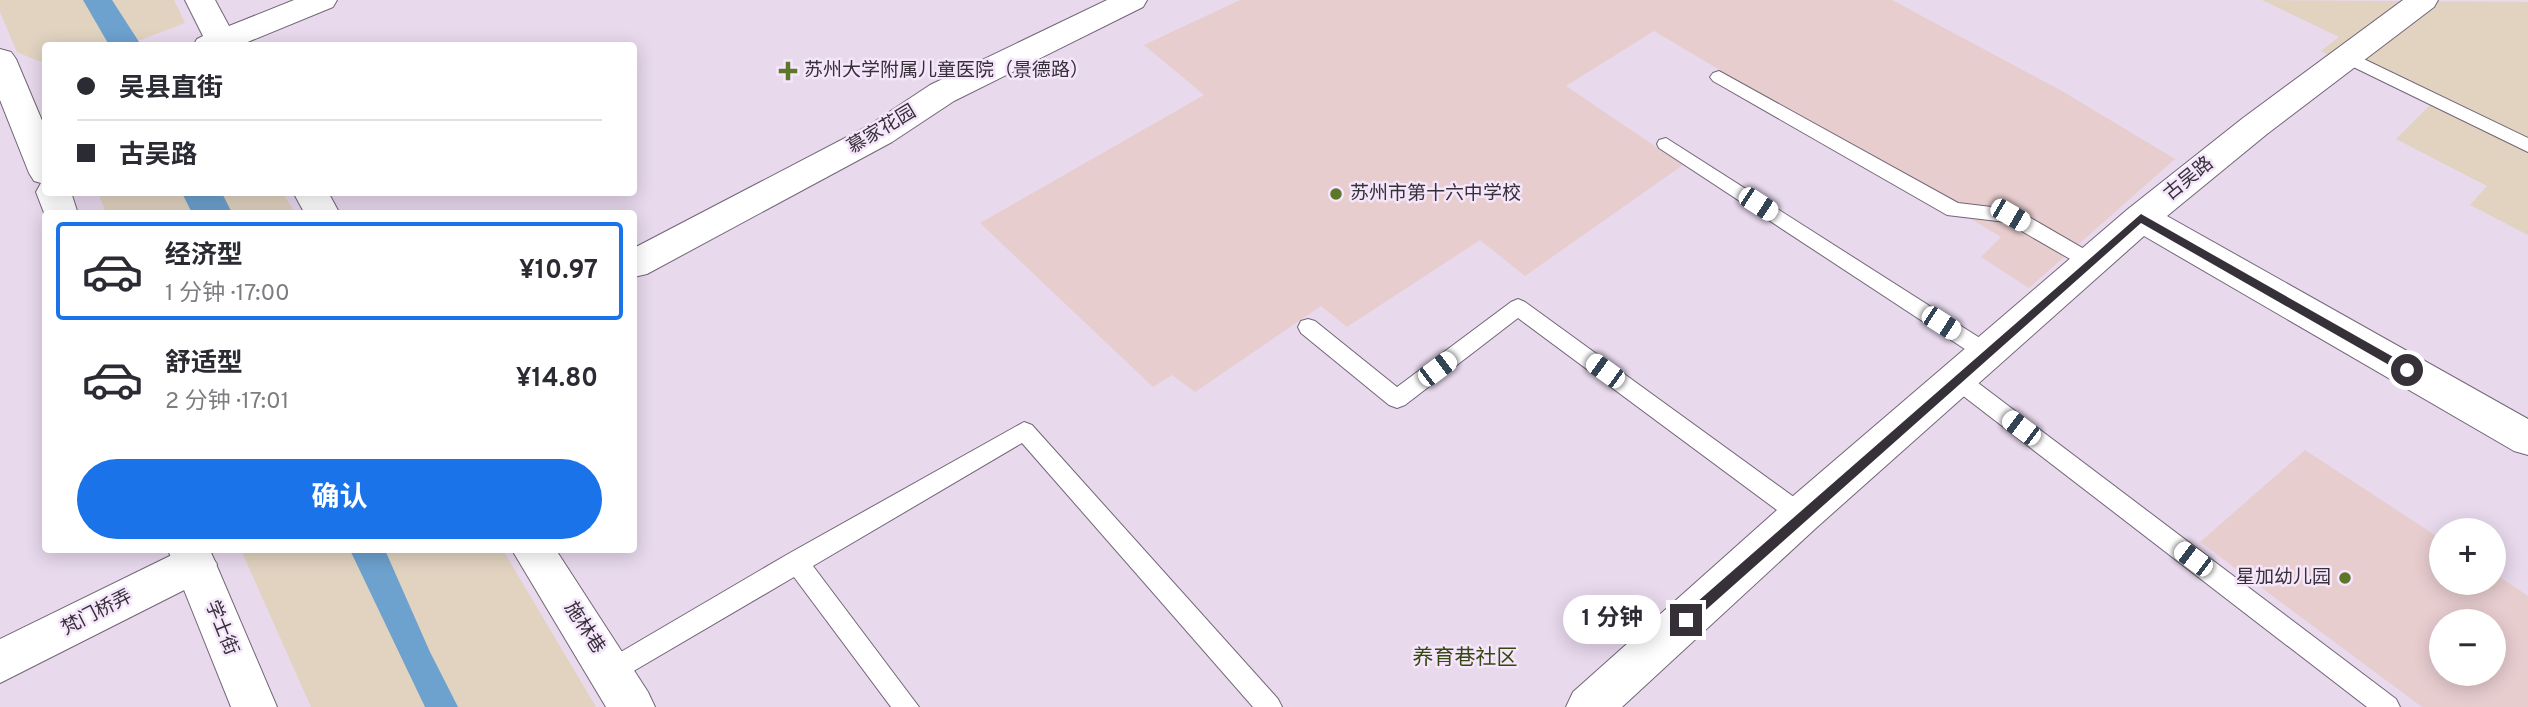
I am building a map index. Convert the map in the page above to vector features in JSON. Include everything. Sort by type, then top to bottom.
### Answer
[{"type":"street","points":[[200,0],[217,42]]},
{"type":"street","points":[[223,42],[323,0]]},
{"type":"street","name":"慕家花园","points":[[637,262],[880,134],[942,93],[1132,0]]},
{"type":"street","name":"古吴路","points":[[1589,707],[1801,515],[2141,218],[2255,126],[2423,0]]},
{"type":"street","points":[[0,59],[42,164]]},
{"type":"street","points":[[2141,218],[2528,439]]},
{"type":"street","name":"施林巷","points":[[535,553],[621,689]]},
{"type":"street","name":"梵门桥弄","points":[[0,662],[192,557]]},
{"type":"street","name":"学士街","points":[[192,557],[254,707]]},
{"type":"lane","points":[[2347,57],[2528,146]]},
{"type":"lane","points":[[1719,77],[1954,210],[2010,215],[2091,262]]},
{"type":"lane","points":[[1666,144],[1987,353]]},
{"type":"lane","points":[[1308,327],[1397,399],[1518,307],[1801,515]]},
{"type":"lane","points":[[1956,379],[2387,707]]},
{"type":"lane","points":[[621,689],[796,561],[1024,431],[1269,707]]},
{"type":"lane","points":[[796,561],[906,707]]},
{"type":"shaded area","points":[[0,0],[174,0],[185,23],[135,42],[42,42],[42,62],[17,52],[0,12]]},
{"type":"shaded area","name":"苏州市第十六中学校","points":[[1240,0],[1892,0],[2062,91],[2175,159],[2029,288],[1981,257],[2001,237],[1654,31],[1566,86],[1683,165],[1525,276],[1480,240],[1347,327],[1321,306],[1195,392],[1172,375],[1153,387],[980,223],[1204,95],[1144,45]]},
{"type":"shaded area","points":[[2262,0],[2528,2],[2528,235],[2470,205],[2487,186],[2396,139],[2430,105],[2321,51],[2339,37]]},
{"type":"shaded area","points":[[99,196],[285,196],[293,210],[105,210]]},
{"type":"shaded area","name":"星加幼儿园","points":[[2305,450],[2429,531],[2429,595],[2506,595],[2506,581],[2528,596],[2528,707],[2422,707],[2200,542]]},
{"type":"shaded area","points":[[242,553],[505,553],[596,707],[311,707]]},
{"type":"water","points":[[83,0],[112,0],[139,42],[107,42]]},
{"type":"water","points":[[184,196],[224,196],[230,210],[190,210]]},
{"type":"water","points":[[351,553],[386,553],[430,652],[458,707],[425,707]]},
{"type":"place","name":"苏州大学附属儿童医院（景德路）","points":[[788,71]]},
{"type":"place","name":"苏州市第十六中学校","points":[[1336,194]]},
{"type":"place","name":"星加幼儿园","points":[[2345,578]]},
{"type":"district","name":"养育巷社区","points":[[1465,658]]},
{"type":"route","points":[[1686,620],[1801,515],[2141,218],[2407,370]]}]
